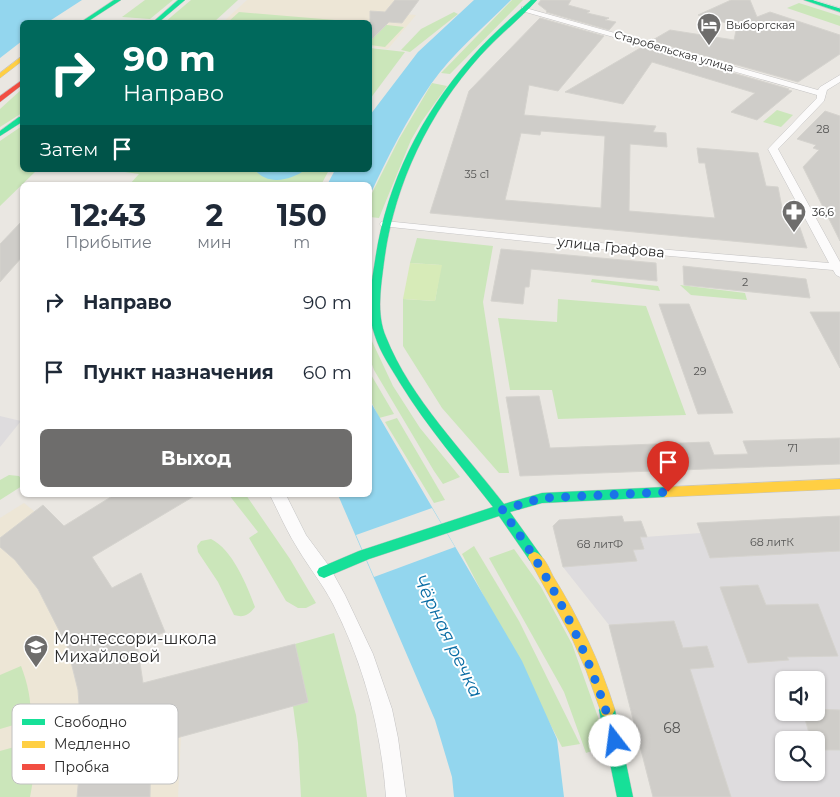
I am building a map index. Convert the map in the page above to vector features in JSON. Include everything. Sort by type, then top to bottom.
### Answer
[{"type":"street","points":[[80,20],[102,0]]},
{"type":"street","points":[[158,20],[182,0]]},
{"type":"street","points":[[534,0],[473,60],[428,122],[398,186],[385,224],[380,247],[374,306],[379,333],[404,382],[430,421],[502,510],[530,549],[549,581],[592,668],[604,700],[615,741],[625,797]]},
{"type":"street","points":[[807,0],[840,10]]},
{"type":"street","points":[[830,0],[840,3]]},
{"type":"street","points":[[80,20],[120,5]]},
{"type":"street","points":[[102,20],[120,5]]},
{"type":"street","points":[[107,20],[120,5]]},
{"type":"street","name":"Старобельская улица","points":[[525,9],[822,94]]},
{"type":"street","points":[[0,76],[20,60]]},
{"type":"street","points":[[0,87],[20,72]]},
{"type":"street","points":[[838,270],[774,149],[821,99],[823,89],[840,78]]},
{"type":"street","points":[[0,100],[20,84]]},
{"type":"street","points":[[0,134],[20,120]]},
{"type":"street","name":"улица Графова","points":[[385,224],[838,270]]},
{"type":"street","points":[[324,572],[444,527],[544,498],[840,484]]},
{"type":"street","points":[[279,497],[305,547],[324,572],[354,628],[379,695],[390,736],[396,797]]},
{"type":"shaded area","points":[[247,0],[419,0],[403,14],[416,15],[388,49],[372,47],[372,20],[225,20]]},
{"type":"shaded area","points":[[0,416],[20,421],[20,422],[0,447]]},
{"type":"shaded area","points":[[24,503],[35,512],[0,538],[0,518]]},
{"type":"shaded area","points":[[622,516],[630,538],[701,533],[697,523],[840,516],[840,797],[653,797],[609,625],[563,567],[553,527],[559,520]]},
{"type":"shaded area","name":"Монтессори-школа Михайловой","points":[[0,547],[15,560],[38,589],[67,646],[78,690],[79,704],[12,704],[12,784],[78,784],[77,797],[0,797]]},
{"type":"shaded area","points":[[181,736],[178,797],[150,797],[150,784],[178,784],[178,737]]},
{"type":"green space","points":[[145,0],[173,0],[150,19],[122,17]]},
{"type":"green space","points":[[191,0],[238,0],[216,20],[167,20]]},
{"type":"green space","points":[[512,0],[523,0],[450,74],[441,73]]},
{"type":"green space","points":[[799,3],[840,16],[840,26],[787,8]]},
{"type":"green space","points":[[239,12],[335,20],[230,20]]},
{"type":"green space","points":[[454,12],[458,14],[410,52],[401,50],[421,29]]},
{"type":"green space","points":[[372,23],[404,27],[385,47],[372,45]]},
{"type":"green space","points":[[372,48],[405,52],[372,96]]},
{"type":"green space","points":[[432,83],[447,86],[411,140],[379,218],[372,217],[372,193],[399,139]]},
{"type":"green space","points":[[20,91],[20,114],[0,127],[0,109]]},
{"type":"green space","points":[[777,110],[793,115],[781,127],[763,122]]},
{"type":"green space","points":[[20,127],[20,172],[35,172],[25,182],[20,182],[20,187],[0,206],[0,141]]},
{"type":"green space","points":[[125,172],[328,172],[323,182],[132,182],[139,174]]},
{"type":"green space","points":[[417,238],[493,246],[483,302],[509,473],[499,473],[442,408],[403,346],[403,299],[435,301],[441,265],[410,263]]},
{"type":"green space","points":[[410,263],[442,265],[435,301],[403,299]]},
{"type":"green space","points":[[592,279],[658,286],[660,291],[591,282]]},
{"type":"green space","points":[[680,285],[745,293],[747,300],[691,295]]},
{"type":"green space","points":[[558,299],[646,306],[686,415],[558,419],[552,390],[510,390],[498,318],[557,322]]},
{"type":"green space","points":[[372,341],[393,386],[420,428],[460,477],[443,484],[372,364]]},
{"type":"green space","points":[[372,376],[394,414],[379,418],[372,403]]},
{"type":"green space","points":[[397,418],[445,500],[434,503],[385,422]]},
{"type":"green space","points":[[9,475],[19,476],[20,487],[0,500],[0,480]]},
{"type":"green space","points":[[231,497],[247,497],[290,559],[316,603],[306,608],[298,608],[286,601],[249,538],[258,532]]},
{"type":"green space","points":[[211,539],[226,551],[238,568],[248,588],[255,607],[246,615],[234,615],[218,582],[198,552],[197,546],[201,541]]},
{"type":"green space","points":[[474,546],[519,621],[580,744],[562,747],[462,554]]},
{"type":"green space","points":[[514,549],[541,587],[572,644],[608,745],[586,753],[564,692],[489,558]]},
{"type":"green space","points":[[334,633],[356,715],[367,797],[301,797],[298,743],[293,706],[308,702],[295,644]]},
{"type":"green space","points":[[21,666],[26,679],[30,704],[12,704],[12,726],[0,729],[0,675]]},
{"type":"green space","points":[[12,748],[12,784],[32,784],[30,797],[0,797],[0,751]]},
{"type":"water","points":[[0,0],[82,0],[51,20],[20,20],[20,43],[0,58]]},
{"type":"water","points":[[474,0],[511,0],[459,51],[431,84],[398,138],[372,191],[372,182],[329,182],[334,172],[372,172],[372,112],[418,52]]},
{"type":"water","points":[[257,172],[302,172],[280,180],[273,180]]},
{"type":"water","name":"Чёрная речка","points":[[372,404],[522,661],[557,739],[564,797],[454,797],[452,777],[435,720],[339,497],[372,497]]},
{"type":"pier","points":[[432,508],[455,547],[374,577],[356,535]]},
{"type":"building","points":[[395,0],[419,0],[402,23],[389,22],[372,39],[370,11],[385,12]]},
{"type":"building","points":[[541,0],[571,0],[568,5],[590,11],[587,13],[609,18],[605,20],[616,22],[609,30],[546,12],[538,4]]},
{"type":"building","points":[[731,0],[750,0],[757,17],[770,12],[840,35],[840,54],[798,82],[651,41],[670,30],[734,40],[737,26],[698,15]]},
{"type":"building","points":[[540,18],[604,36],[558,91],[529,85],[524,115],[656,126],[653,132],[666,133],[667,147],[630,144],[629,211],[715,218],[705,163],[699,163],[697,148],[758,153],[766,186],[778,187],[785,223],[799,225],[807,248],[430,213],[469,91]],"holes":[[[541,131],[605,136],[601,208],[505,200],[521,133],[540,135]]]},
{"type":"building","points":[[642,47],[792,91],[757,120],[731,112],[755,93],[652,62],[623,104],[565,92]]},
{"type":"building","points":[[825,111],[840,116],[840,241],[803,167],[819,150],[813,148],[816,145],[797,139]]},
{"type":"building","points":[[20,223],[20,259],[0,282],[0,244]]},
{"type":"building","points":[[501,249],[656,263],[657,281],[531,269],[529,287],[525,287],[523,304],[491,301]]},
{"type":"building","points":[[683,266],[806,279],[810,298],[684,285]]},
{"type":"building","points":[[659,304],[689,304],[733,413],[698,414]]},
{"type":"building","points":[[810,312],[840,312],[840,368]]},
{"type":"building","points":[[539,396],[550,448],[709,442],[714,455],[748,454],[743,441],[840,438],[840,464],[520,476],[506,397]]},
{"type":"building","points":[[111,497],[193,497],[92,557],[112,588],[141,573],[165,632],[137,643],[143,683],[295,644],[308,702],[178,738],[178,704],[79,704],[78,690],[67,646],[38,589],[15,560],[0,547],[0,538],[43,505],[64,526]]},
{"type":"building","points":[[622,516],[624,522],[641,521],[647,537],[640,537],[644,549],[633,550],[637,561],[563,567],[553,526],[559,520]]},
{"type":"building","points":[[840,516],[840,551],[710,558],[697,523]]},
{"type":"building","points":[[758,585],[766,605],[818,604],[838,656],[787,657],[789,660],[748,663],[720,587]]},
{"type":"building","points":[[674,621],[683,648],[707,646],[714,667],[690,669],[731,797],[653,797],[609,625]]},
{"type":"building","points":[[825,709],[840,710],[840,750],[825,750],[825,731],[808,731],[806,721],[825,721]]},
{"type":"building","points":[[78,784],[150,784],[150,797],[77,797]]},
{"type":"tram line","points":[[814,0],[840,8]]},
{"type":"traffic: fast","points":[[87,20],[118,0]]},
{"type":"traffic: fast","points":[[158,20],[182,0]]},
{"type":"traffic: fast","points":[[534,0],[494,37],[472,61],[437,107],[408,159],[388,214],[382,242],[375,305],[376,323],[381,339],[414,397],[516,529],[535,557]]},
{"type":"traffic: fast","points":[[807,0],[840,10]]},
{"type":"traffic: fast","points":[[0,134],[20,120]]},
{"type":"traffic: fast","points":[[324,572],[364,555],[466,520],[542,498],[665,492]]},
{"type":"traffic: fast","points":[[607,710],[625,797]]},
{"type":"traffic: slow","points":[[0,76],[20,60]]},
{"type":"traffic: slow","points":[[665,492],[840,484]]},
{"type":"traffic: slow","points":[[535,557],[577,631],[594,670],[607,710]]},
{"type":"traffic: jam","points":[[0,100],[20,84]]},
{"type":"place","name":"Выборгская","points":[[709,46]]},
{"type":"place","name":"36,6","points":[[794,233]]},
{"type":"place","name":"Монтессори-школа Михайловой","points":[[36,668]]},
{"type":"route","points":[[615,741],[604,700],[571,622],[530,549],[502,510],[542,498],[668,492]]}]
